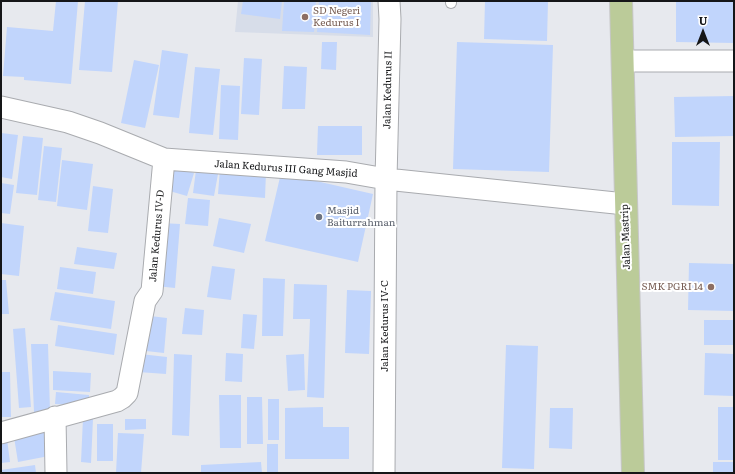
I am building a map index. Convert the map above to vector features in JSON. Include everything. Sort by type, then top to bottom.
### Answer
[{"type":"main road","name":"Jalan Mastrip","points":[[621,1],[633,473]]},
{"type":"street","name":"Jalan Kedurus II","points":[[386,178],[390,20],[388,1]]},
{"type":"street","points":[[623,61],[734,61]]},
{"type":"street","name":"Jalan Kedurus III Gang Masjid","points":[[1,107],[68,122],[100,133],[164,159],[346,172],[386,178],[625,204]]},
{"type":"street","name":"Jalan Kedurus IV-D","points":[[1,433],[117,402],[127,393],[145,301],[152,291],[164,159]]},
{"type":"street","name":"Jalan Kedurus IV-C","points":[[384,473],[386,178]]},
{"type":"street","points":[[55,418],[56,473]]},
{"type":"shaded area","name":"SD Negeri Kedurus I","points":[[238,1],[373,1],[373,37],[235,32]]},
{"type":"building","points":[[56,1],[78,1],[71,84],[24,80],[24,77],[3,76],[7,27],[53,31]]},
{"type":"building","points":[[85,1],[118,1],[112,72],[79,70]]},
{"type":"building","points":[[243,1],[282,1],[280,19],[241,14]]},
{"type":"building","points":[[284,1],[316,1],[314,32],[282,31]]},
{"type":"building","points":[[319,1],[371,1],[370,35],[317,32]]},
{"type":"building","points":[[485,1],[548,1],[547,41],[484,39]]},
{"type":"building","points":[[676,1],[734,1],[734,43],[676,42]]},
{"type":"building","points":[[322,42],[337,42],[336,70],[321,69]]},
{"type":"building","points":[[457,42],[553,45],[549,172],[453,169]]},
{"type":"building","points":[[162,50],[188,54],[179,118],[153,115]]},
{"type":"building","points":[[244,58],[262,59],[259,115],[241,114]]},
{"type":"building","points":[[134,60],[159,65],[145,128],[121,123]]},
{"type":"building","points":[[284,66],[307,67],[305,109],[282,109]]},
{"type":"building","points":[[195,67],[220,69],[213,135],[189,133]]},
{"type":"building","points":[[221,85],[240,86],[238,140],[219,139]]},
{"type":"building","points":[[734,96],[734,136],[675,137],[674,97]]},
{"type":"building","points":[[318,126],[362,126],[362,155],[317,155]]},
{"type":"building","points":[[1,133],[18,135],[12,179],[1,177]]},
{"type":"building","points":[[23,136],[43,138],[37,195],[16,193]]},
{"type":"building","points":[[672,142],[720,142],[719,206],[672,205]]},
{"type":"building","points":[[44,146],[62,148],[56,202],[38,200]]},
{"type":"building","points":[[62,160],[93,164],[87,210],[57,206]]},
{"type":"building","points":[[173,166],[194,173],[187,196],[166,190]]},
{"type":"building","points":[[220,169],[266,172],[265,198],[218,194]]},
{"type":"building","points":[[196,170],[218,174],[214,196],[193,193]]},
{"type":"building","name":"Masjid Baiturrahman","points":[[281,173],[373,194],[358,262],[265,241]]},
{"type":"building","points":[[1,183],[14,185],[10,214],[1,213]]},
{"type":"building","points":[[93,186],[113,189],[108,233],[88,231]]},
{"type":"building","points":[[188,198],[210,200],[208,226],[185,224]]},
{"type":"building","points":[[219,218],[251,224],[244,253],[213,246]]},
{"type":"building","points":[[1,223],[24,226],[19,276],[1,274]]},
{"type":"building","points":[[161,223],[180,224],[175,288],[156,286]]},
{"type":"building","points":[[77,247],[117,253],[114,269],[74,264]]},
{"type":"building","name":"SMK PGRI 14","points":[[689,263],[734,264],[734,311],[688,310]]},
{"type":"building","points":[[212,266],[235,269],[231,300],[207,297]]},
{"type":"building","points":[[60,267],[96,272],[93,294],[57,289]]},
{"type":"building","points":[[263,278],[285,279],[283,336],[262,336]]},
{"type":"building","points":[[1,280],[6,280],[9,314],[1,314]]},
{"type":"building","points":[[294,284],[327,285],[324,398],[307,397],[310,319],[293,319]]},
{"type":"building","points":[[347,290],[371,291],[369,354],[345,353]]},
{"type":"building","points":[[55,292],[115,301],[111,329],[50,320]]},
{"type":"building","points":[[185,308],[204,310],[202,335],[182,334]]},
{"type":"building","points":[[243,314],[257,315],[254,349],[241,348]]},
{"type":"building","points":[[150,316],[167,318],[164,353],[146,351]]},
{"type":"building","points":[[704,320],[734,320],[734,345],[704,345]]},
{"type":"building","points":[[58,325],[117,334],[114,355],[55,346]]},
{"type":"building","points":[[25,328],[31,407],[19,408],[13,329]]},
{"type":"building","points":[[31,344],[48,344],[50,411],[34,412]]},
{"type":"building","points":[[506,345],[538,346],[534,469],[502,468]]},
{"type":"building","points":[[226,353],[243,354],[242,382],[225,381]]},
{"type":"building","points":[[705,353],[734,354],[734,396],[704,395]]},
{"type":"building","points":[[140,354],[167,357],[166,374],[138,372]]},
{"type":"building","points":[[174,354],[192,355],[189,436],[172,435]]},
{"type":"building","points":[[304,354],[305,390],[288,391],[286,355]]},
{"type":"building","points":[[53,371],[91,373],[90,392],[53,390]]},
{"type":"building","points":[[1,372],[10,372],[11,417],[1,417]]},
{"type":"building","points":[[56,392],[89,395],[89,406],[55,404]]},
{"type":"building","points":[[219,395],[241,395],[241,448],[220,448]]},
{"type":"building","points":[[247,397],[262,397],[263,444],[247,444]]},
{"type":"building","points":[[268,399],[279,399],[279,440],[268,440]]},
{"type":"building","points":[[323,407],[323,427],[349,427],[349,459],[285,459],[285,408]]},
{"type":"building","points":[[718,407],[734,407],[734,460],[718,460]]},
{"type":"building","points":[[550,408],[573,408],[572,449],[549,448]]},
{"type":"building","points":[[83,418],[93,419],[91,463],[81,462]]},
{"type":"building","points":[[125,419],[146,419],[146,429],[125,430]]},
{"type":"building","points":[[97,424],[113,424],[113,461],[97,461]]},
{"type":"building","points":[[50,431],[54,455],[18,462],[14,437]]},
{"type":"building","points":[[118,433],[144,434],[141,473],[116,473]]},
{"type":"building","points":[[1,439],[7,439],[10,462],[1,463]]},
{"type":"building","points":[[267,444],[278,444],[278,473],[267,473]]},
{"type":"building","points":[[261,462],[262,473],[201,473],[201,465]]},
{"type":"building","points":[[713,462],[734,462],[734,473],[713,473]]},
{"type":"building","points":[[35,465],[36,473],[1,473],[1,470]]},
{"type":"place","name":"SD Negeri Kedurus I","points":[[305,17]]},
{"type":"place","name":"Masjid Baiturrahman","points":[[319,217]]},
{"type":"place","name":"SMK PGRI 14","points":[[711,287]]}]
